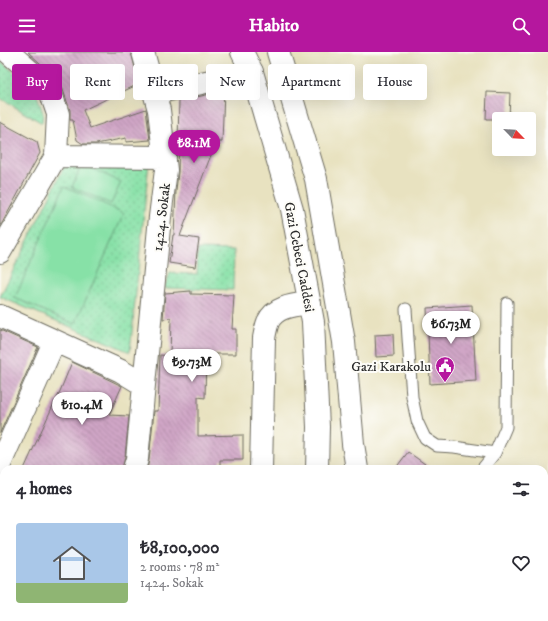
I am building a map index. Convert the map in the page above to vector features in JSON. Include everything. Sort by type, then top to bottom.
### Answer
[{"type":"street","points":[[0,252],[56,156],[58,114],[49,88],[8,52]]},
{"type":"street","name":"1424. Sokak","points":[[144,52],[147,64]]},
{"type":"street","name":"Gazi Cebeci Caddesi","points":[[242,52],[248,64]]},
{"type":"street","name":"Gazi Cebeci Caddesi","points":[[278,52],[316,179],[344,342],[353,444],[356,465]]},
{"type":"street","name":"Gazi Cebeci Caddesi","points":[[260,99],[292,209],[313,322],[318,427],[317,465]]},
{"type":"street","name":"1424. Sokak","points":[[135,465],[166,170],[157,100]]},
{"type":"street","points":[[56,156],[165,157]]},
{"type":"street","points":[[261,465],[264,338],[268,322],[274,314],[286,306],[310,303]]},
{"type":"street","points":[[0,316],[54,342],[121,371],[144,385]]},
{"type":"street","points":[[0,464],[54,342]]},
{"type":"lane","points":[[485,465],[495,453],[506,427],[507,303]]},
{"type":"lane","points":[[406,309],[412,397],[416,421],[425,438],[437,446],[495,453]]},
{"type":"green space","points":[[0,61],[12,70],[12,100],[39,100],[43,113],[42,123],[0,98]]},
{"type":"green space","points":[[67,161],[149,162],[130,352],[0,297]]},
{"type":"green space","points":[[82,164],[121,182],[111,204],[72,187]]},
{"type":"green space","points":[[64,186],[124,213],[75,324],[15,298]]},
{"type":"green space","points":[[198,249],[234,250],[233,290],[164,288],[170,273],[197,274]]},
{"type":"building","points":[[28,52],[131,52],[134,64],[133,87],[125,90],[125,64],[70,64],[70,100],[105,100],[83,110],[90,128],[146,109],[150,140],[126,142],[126,138],[96,144],[83,144],[77,140],[73,120],[70,120],[70,110],[62,87],[62,64],[41,64]]},
{"type":"building","points":[[487,92],[510,93],[509,112],[492,112],[492,119],[486,119]]},
{"type":"building","points":[[206,95],[206,100],[224,100],[222,142],[216,142],[180,236],[199,239],[195,267],[169,263],[174,235],[178,172],[179,101],[198,100],[198,97]]},
{"type":"building","points":[[0,122],[37,142],[40,153],[0,227]]},
{"type":"building","points":[[191,291],[191,294],[234,295],[232,329],[236,329],[236,354],[206,354],[205,398],[198,397],[198,436],[243,435],[243,460],[220,460],[220,465],[148,465],[154,411],[158,411],[160,355],[170,356],[171,318],[163,319],[165,293]]},
{"type":"building","points":[[472,305],[476,381],[430,384],[427,308]]},
{"type":"building","points":[[0,330],[38,347],[0,433]]},
{"type":"building","points":[[393,334],[394,356],[376,357],[375,335]]},
{"type":"building","points":[[72,362],[122,386],[109,415],[129,416],[123,465],[26,465],[56,401]]},
{"type":"building","points":[[408,452],[426,465],[398,465]]},
{"type":"place","name":"Gazi Karakolu","points":[[445,383]]}]
